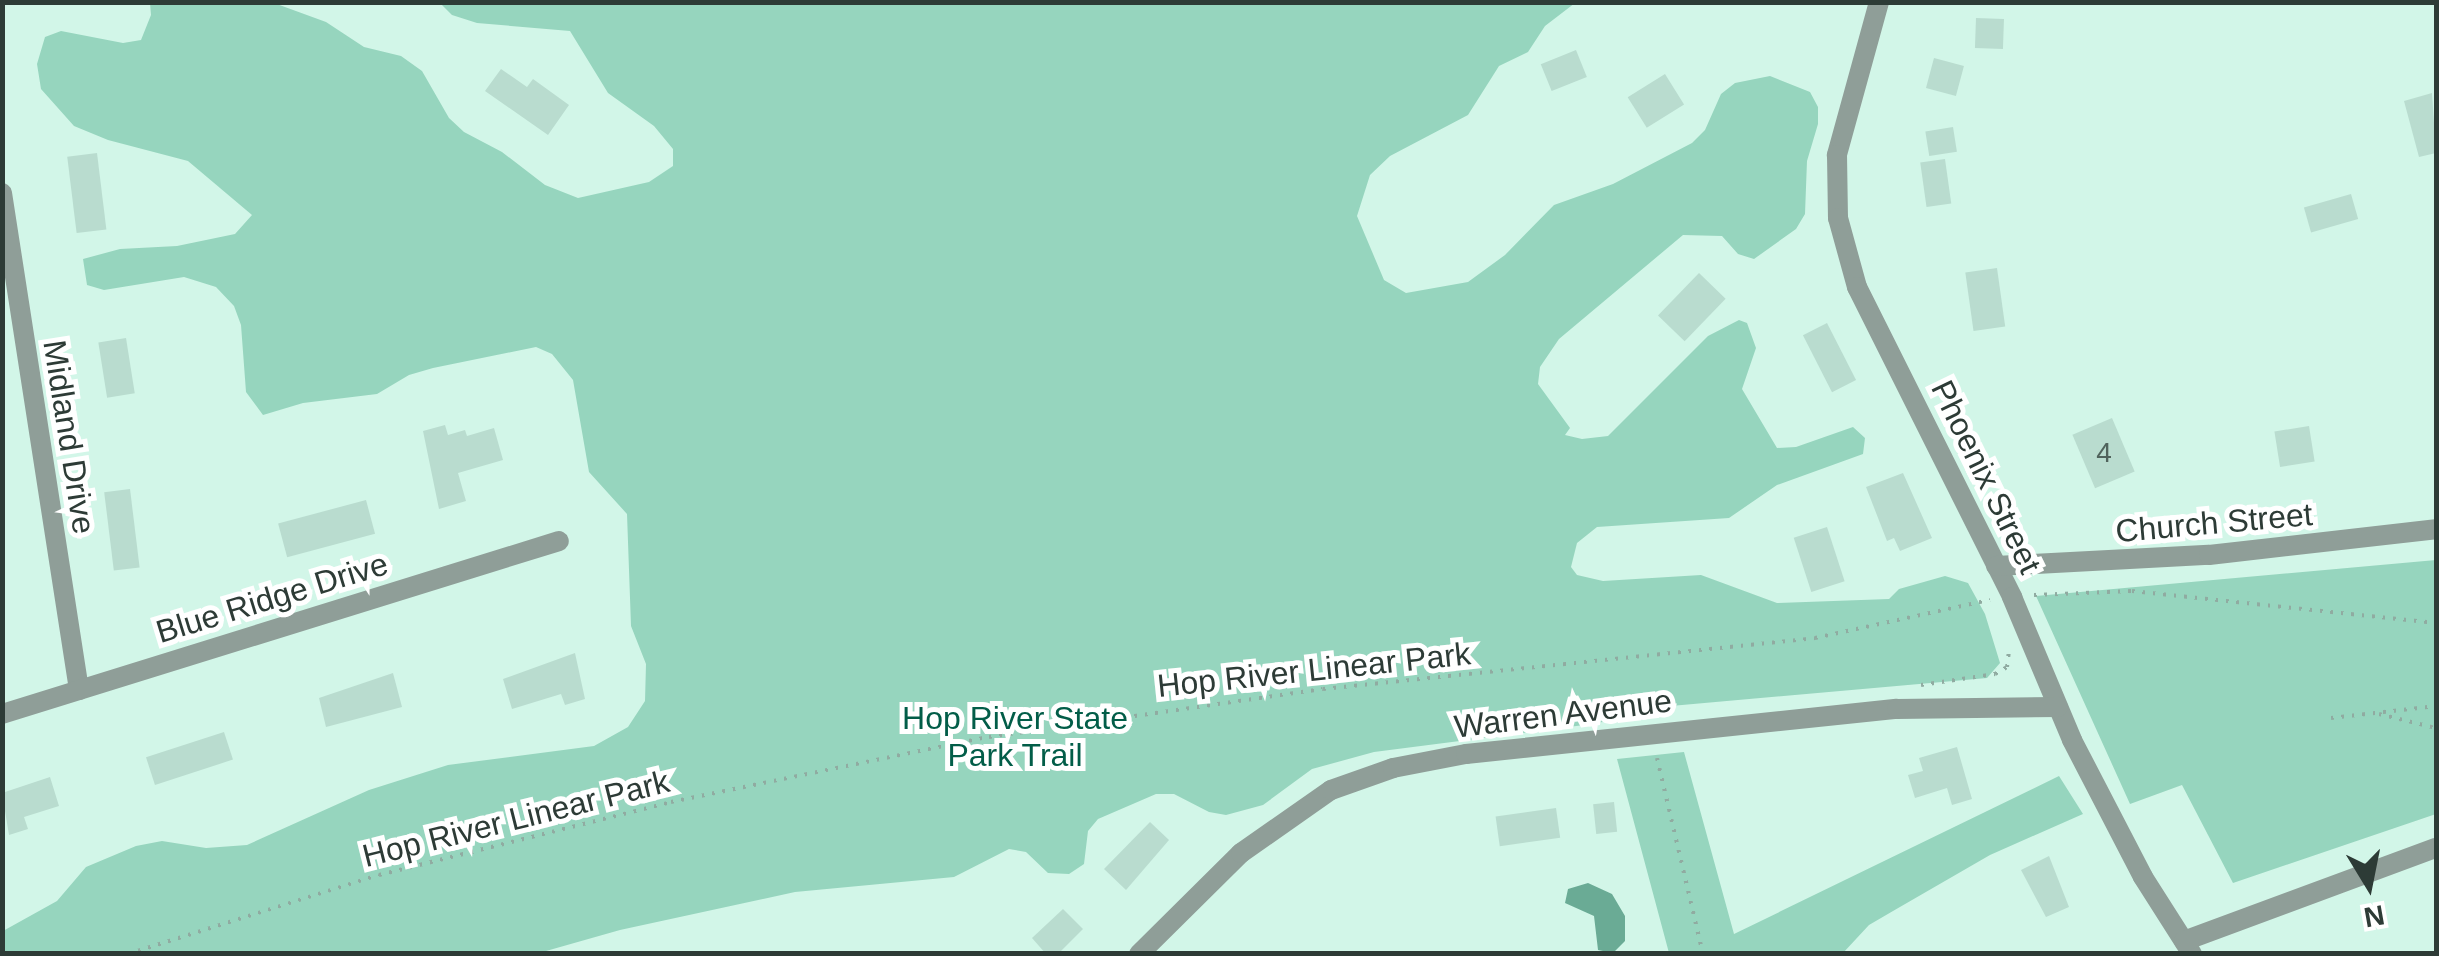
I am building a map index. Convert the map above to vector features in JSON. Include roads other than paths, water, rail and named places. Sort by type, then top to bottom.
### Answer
[{"type":"street","name":"Phoenix Street","points":[[1880,2],[1837,155],[1838,218],[1857,287],[1996,566],[2058,706],[2142,877],[2188,947]]},
{"type":"street","name":"Midland Drive","points":[[2,193],[80,690]]},
{"type":"street","name":"Church Street","points":[[1996,566],[2190,557],[2436,529]]},
{"type":"street","name":"Blue Ridge Drive","points":[[2,714],[559,541]]},
{"type":"street","name":"Warren Avenue","points":[[1139,954],[1241,854],[1330,790],[1393,768],[1485,752],[1880,711],[2058,706]]},
{"type":"street","points":[[2188,947],[2436,848]]},
{"type":"park label","name":"Hop River State Park Trail","points":[[1015,738]]}]
